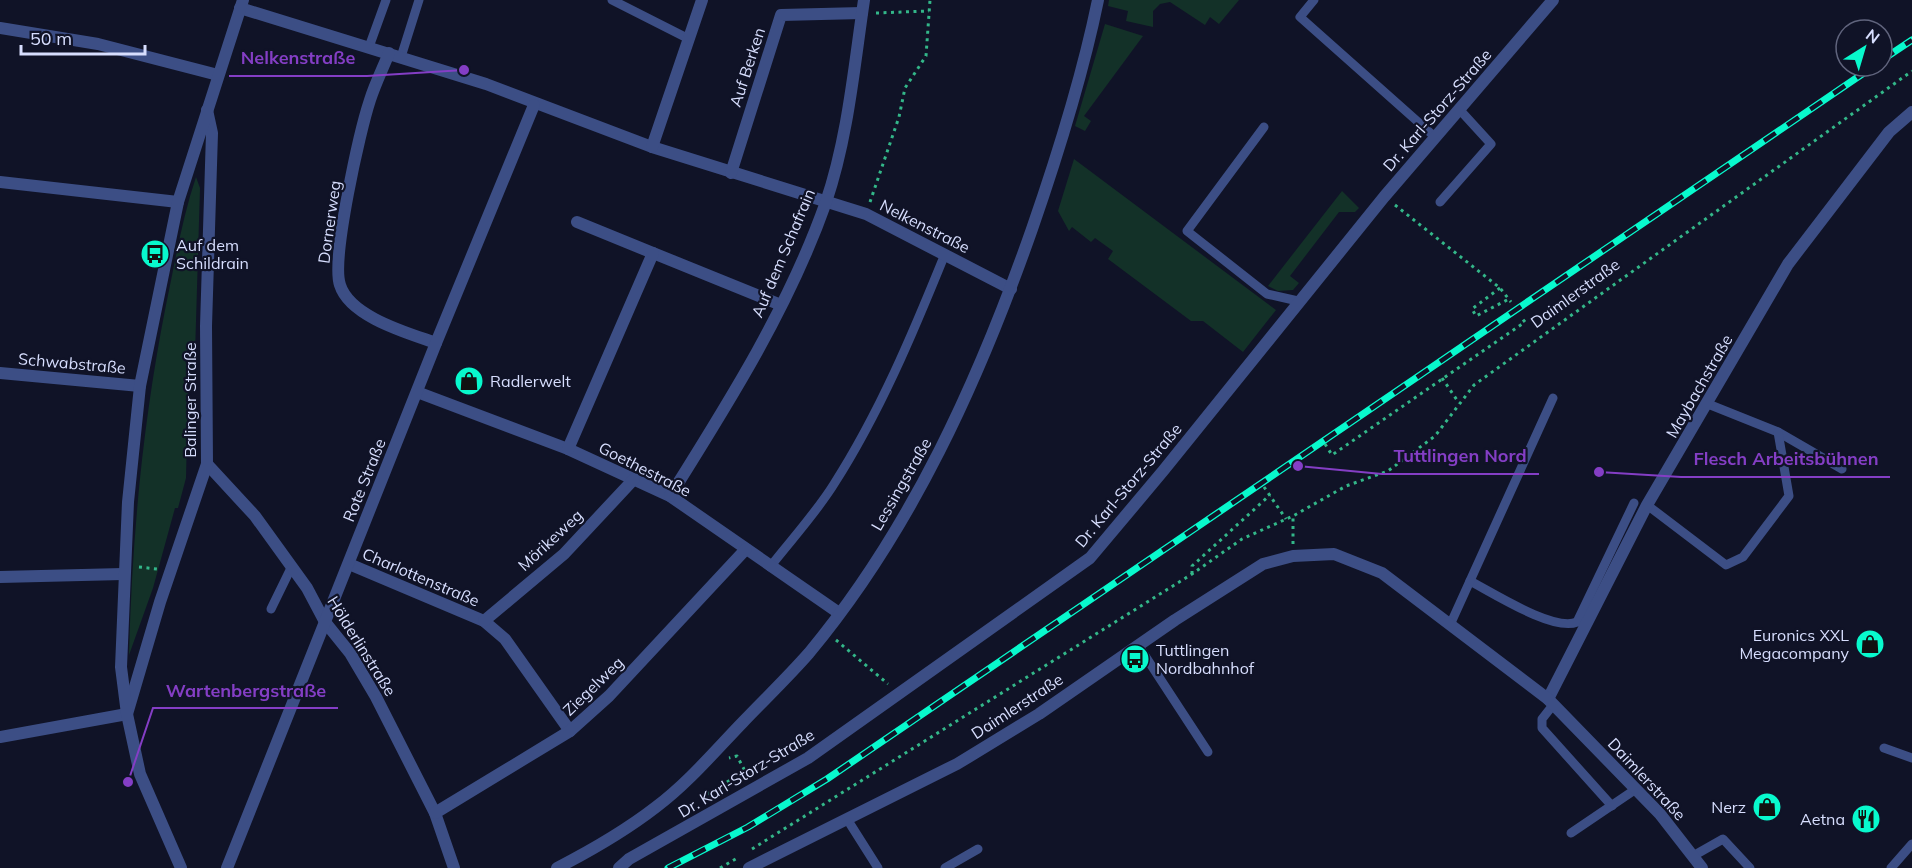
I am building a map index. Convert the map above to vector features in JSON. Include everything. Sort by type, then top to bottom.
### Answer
[{"type":"street","points":[[652,147],[702,0]]},
{"type":"street","name":"Lessingstraße","points":[[557,868],[609,840],[658,806],[776,688],[808,653],[839,613],[918,492],[962,406],[1011,289],[1056,160],[1098,0]]},
{"type":"street","name":"Dr. Karl-Storz-Straße","points":[[619,868],[628,859],[808,758],[1090,558],[1164,471],[1298,301],[1384,197],[1553,0]]},
{"type":"street","name":"Nelkenstraße","points":[[242,4],[486,84],[534,105],[652,147],[866,214],[1011,289]]},
{"type":"street","name":"Balinger Straße","points":[[181,868],[140,774],[127,714],[121,667],[124,569],[140,386],[178,202],[242,4]]},
{"type":"street","name":"Auf Berken","points":[[731,173],[781,15],[863,6]]},
{"type":"street","name":"Auf dem Schafrain","points":[[670,496],[739,385],[781,305],[826,202],[851,95],[863,6]]},
{"type":"street","points":[[0,28],[98,44],[218,75]]},
{"type":"street","name":"Dornerweg","points":[[389,53],[370,100],[350,186],[338,263],[340,286],[355,306],[386,325],[436,343]]},
{"type":"street","name":"Rote Straße","points":[[227,868],[436,343],[534,105]]},
{"type":"street","name":"Balinger Straße","points":[[127,714],[170,571],[207,464],[206,326],[212,133],[207,110]]},
{"type":"street","name":"Maybachstraße","points":[[1551,702],[1647,505],[1788,264],[1889,132],[1912,112]]},
{"type":"street","points":[[0,182],[178,202]]},
{"type":"street","points":[[577,222],[781,305]]},
{"type":"street","points":[[568,449],[653,253]]},
{"type":"street","name":"Schwabstraße","points":[[0,374],[140,386]]},
{"type":"street","name":"Goethestraße","points":[[417,392],[568,449],[670,496],[839,613]]},
{"type":"street","name":"Hölderlinstraße","points":[[207,464],[255,516],[292,566],[326,622],[350,653],[376,697],[435,813],[454,868]]},
{"type":"street","name":"Mörikeweg","points":[[484,621],[564,554],[634,479]]},
{"type":"street","name":"Ziegelweg","points":[[435,813],[570,731],[609,696],[746,549]]},
{"type":"street","name":"Daimlerstraße","points":[[748,868],[957,764],[1039,714],[1138,645],[1263,564],[1293,556],[1334,554],[1382,573],[1551,702],[1660,814],[1702,868]]},
{"type":"street","name":"Charlottenstraße","points":[[349,564],[484,621],[505,639],[570,731]]},
{"type":"street","points":[[0,577],[124,569]]},
{"type":"street","points":[[0,737],[127,714]]},
{"type":"lane","points":[[369,47],[386,0]]},
{"type":"lane","points":[[401,57],[419,0]]},
{"type":"lane","points":[[612,0],[689,39]]},
{"type":"lane","points":[[1314,0],[1300,17],[1435,137]]},
{"type":"lane","points":[[1440,202],[1491,144],[1459,109]]},
{"type":"lane","points":[[1264,127],[1187,231],[1268,294],[1298,301]]},
{"type":"lane","points":[[770,567],[833,485],[872,417],[909,344],[945,254]]},
{"type":"lane","points":[[1450,625],[1553,398]]},
{"type":"lane","points":[[1708,404],[1778,432],[1842,469]]},
{"type":"lane","points":[[1647,505],[1726,564],[1743,557],[1789,496],[1778,432]]},
{"type":"lane","points":[[1470,581],[1550,621],[1570,625],[1577,622],[1634,503]]},
{"type":"lane","points":[[271,609],[292,566]]},
{"type":"lane","points":[[1138,645],[1208,752]]},
{"type":"lane","points":[[1551,702],[1542,719],[1542,728],[1612,806]]},
{"type":"lane","points":[[1884,748],[1912,758]]},
{"type":"lane","points":[[1571,833],[1636,789]]},
{"type":"lane","points":[[847,819],[878,868]]},
{"type":"lane","points":[[1693,856],[1723,839],[1750,868]]},
{"type":"lane","points":[[1891,868],[1912,844]]},
{"type":"lane","points":[[945,868],[978,849]]},
{"type":"path","points":[[866,214],[899,117],[905,88],[926,56],[930,0]]},
{"type":"path","points":[[863,6],[929,11]]},
{"type":"path","name":"Daimlerstraße","points":[[720,868],[808,816],[1192,574],[1242,539],[1293,516],[1305,507],[1346,486],[1388,471],[1435,436],[1474,385],[1912,71]]},
{"type":"path","points":[[1384,197],[1500,288],[1510,301],[1476,316],[1472,309],[1500,288]]},
{"type":"path","points":[[1325,444],[1332,455],[1525,322],[1521,317]]},
{"type":"path","points":[[1442,378],[1459,403]]},
{"type":"path","points":[[1264,487],[1286,519]]},
{"type":"path","points":[[1192,574],[1192,566],[1270,495]]},
{"type":"path","points":[[1293,516],[1293,556]]},
{"type":"path","points":[[124,569],[170,571]]},
{"type":"path","points":[[843,645],[886,683]]},
{"type":"path","points":[[692,825],[706,795],[745,771],[737,756],[721,765]]},
{"type":"green space","points":[[1109,0],[1239,0],[1219,24],[1210,17],[1205,25],[1170,2],[1160,4],[1153,11],[1153,27],[1126,21],[1128,11],[1108,6]]},
{"type":"green space","points":[[1105,24],[1143,36],[1084,116],[1091,121],[1085,131],[1075,126]]},
{"type":"green space","points":[[1074,159],[1276,310],[1243,352],[1203,321],[1191,321],[1108,259],[1113,251],[1095,238],[1091,242],[1072,227],[1069,231],[1058,211]]},
{"type":"green space","points":[[196,177],[200,188],[194,388],[188,391],[186,478],[178,508],[175,508],[153,588],[129,655],[136,523],[151,392],[176,257]]},
{"type":"green space","points":[[1342,191],[1359,208],[1355,212],[1339,212],[1290,276],[1299,283],[1293,290],[1278,291],[1268,286]]},
{"type":"railway","points":[[1894,52],[1912,40]]},
{"type":"railway","points":[[668,868],[748,827],[827,779],[1856,78]]},
{"type":"place","name":"Nelkenstraße","points":[[464,70]]},
{"type":"place","name":"Auf dem Schildrain","points":[[155,254]]},
{"type":"place","name":"Radlerwelt","points":[[469,381]]},
{"type":"place","name":"Tuttlingen Nord","points":[[1298,466]]},
{"type":"place","name":"Flesch Arbeitsbühnen","points":[[1599,472]]},
{"type":"place","name":"Euronics XXL Megacompany","points":[[1870,644]]},
{"type":"place","name":"Tuttlingen Nordbahnhof","points":[[1135,659]]},
{"type":"place","name":"Wartenbergstraße","points":[[128,782]]},
{"type":"place","name":"Nerz","points":[[1767,807]]},
{"type":"place","name":"Aetna","points":[[1866,819]]}]
